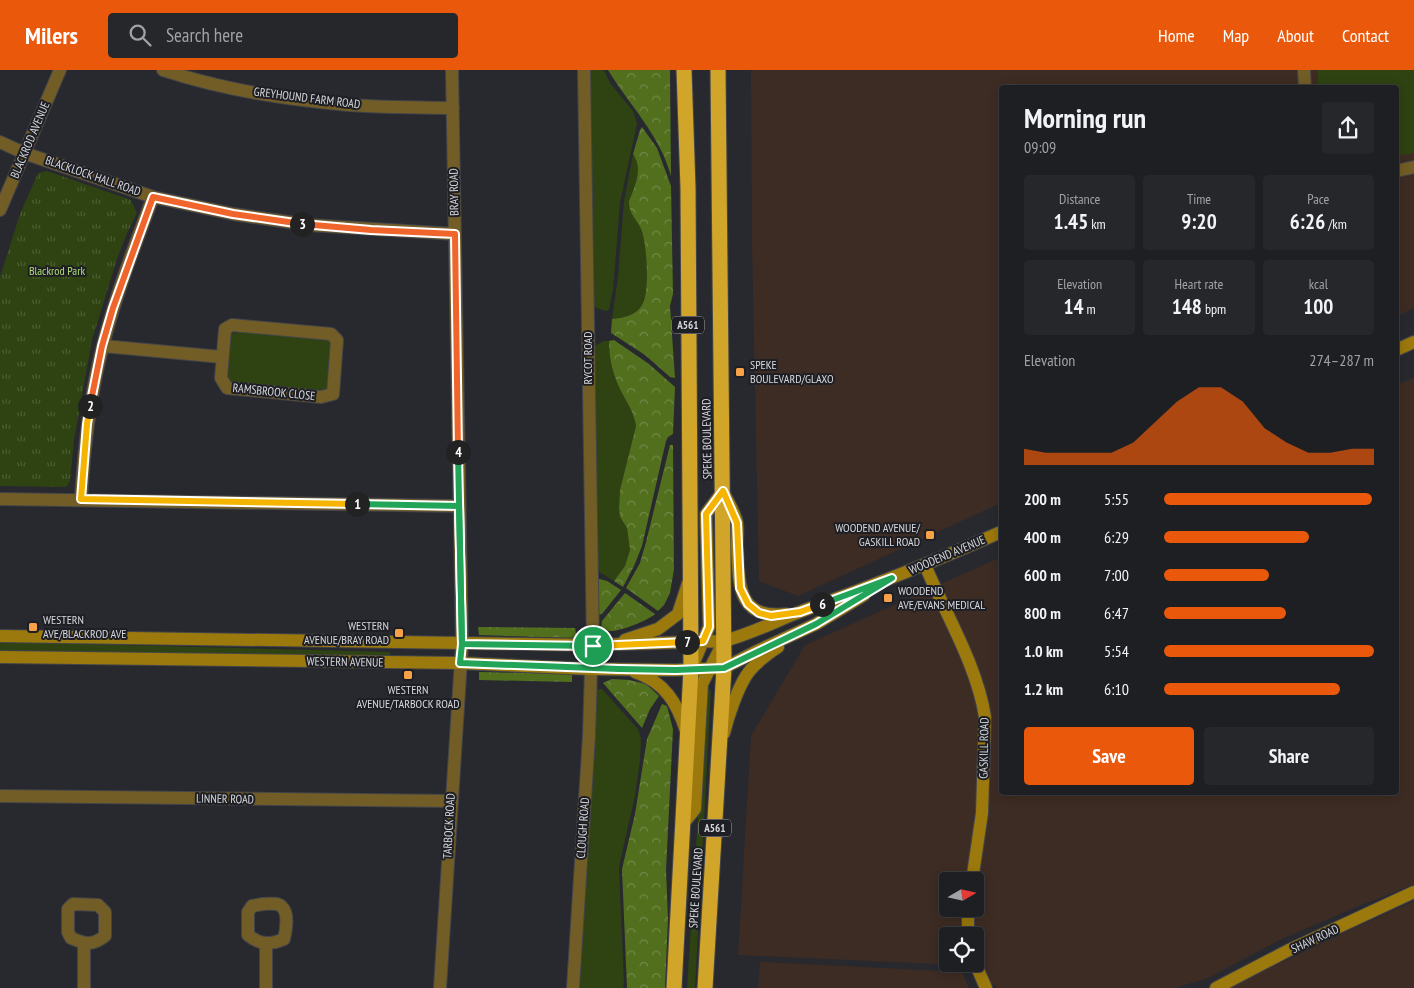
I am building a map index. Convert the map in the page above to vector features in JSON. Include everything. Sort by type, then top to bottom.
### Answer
[{"type":"highway","name":"SPEKE BOULEVARD","points":[[674,988],[690,669],[696,642],[690,579],[688,188],[684,70]]},
{"type":"highway","name":"SPEKE BOULEVARD","points":[[705,988],[720,747],[717,668],[724,641],[718,70]]},
{"type":"street","name":"BLACKROD AVENUE","points":[[0,210],[60,70]]},
{"type":"street","name":"GREYHOUND FARM ROAD","points":[[163,70],[257,93],[295,99],[340,104],[453,108]]},
{"type":"street","name":"BRAY ROAD","points":[[452,70],[462,644]]},
{"type":"street","name":"RYCOT ROAD","points":[[584,70],[593,646]]},
{"type":"street","points":[[1304,70],[1305,85]]},
{"type":"street","name":"BLACKLOCK HALL ROAD","points":[[0,142],[24,153],[153,197],[233,214],[309,225],[455,234]]},
{"type":"street","points":[[1399,170],[1414,167]]},
{"type":"street","points":[[81,499],[87,424],[102,346],[116,299],[153,197]]},
{"type":"street","name":"RAMSBROOK CLOSE","points":[[232,325],[331,334],[337,340],[333,394],[321,397],[227,388],[221,378],[222,357],[225,329],[232,325]]},
{"type":"street","points":[[1399,349],[1414,342]]},
{"type":"street","points":[[102,346],[222,357]]},
{"type":"street","points":[[723,491],[737,523],[740,588],[748,604],[759,613],[771,616],[800,612]]},
{"type":"street","name":"A561","points":[[696,642],[709,627],[706,514],[723,491]]},
{"type":"street","points":[[0,499],[459,506]]},
{"type":"street","name":"WOODEND AVENUE","points":[[696,642],[724,641],[742,636],[925,565],[999,533]]},
{"type":"street","name":"GASKILL ROAD","points":[[925,565],[958,634],[983,701],[985,717],[982,813],[973,872]]},
{"type":"street","name":"WOODEND AVENUE","points":[[717,668],[816,624],[892,578]]},
{"type":"street","points":[[608,645],[658,629],[668,623],[678,614],[690,579]]},
{"type":"street","points":[[720,747],[728,720],[747,675],[770,652],[816,624]]},
{"type":"street","name":"WESTERN AVENUE","points":[[0,636],[593,646],[696,642]]},
{"type":"street","name":"TARBOCK ROAD","points":[[440,988],[462,644]]},
{"type":"street","name":"WESTERN AVENUE","points":[[0,657],[460,663],[591,669],[717,668]]},
{"type":"street","name":"A561","points":[[682,825],[695,810],[702,684],[717,668]]},
{"type":"street","name":"CLOUGH ROAD","points":[[573,988],[589,736],[591,669]]},
{"type":"street","points":[[625,669],[658,682],[672,699],[681,715],[687,734]]},
{"type":"street","name":"LINNER ROAD","points":[[0,796],[451,802]]},
{"type":"street","name":"SHAW ROAD","points":[[1216,988],[1289,950],[1414,892]]},
{"type":"street","points":[[84,944],[84,988]]},
{"type":"street","points":[[266,944],[266,988]]},
{"type":"street","points":[[979,972],[986,988]]},
{"type":"shaded area","points":[[751,70],[1414,70],[1414,308],[1399,316],[1399,85],[999,85],[999,504],[798,596],[759,581],[752,244]]},
{"type":"shaded area","points":[[1414,378],[1414,885],[1356,907],[1282,939],[1208,978],[1175,988],[998,988],[988,981],[983,972],[984,927],[939,927],[939,964],[738,955],[751,736],[805,645],[999,558],[999,795],[1399,795],[1399,384]]},
{"type":"shaded area","points":[[1414,901],[1414,988],[1228,988],[1352,929]]},
{"type":"shaded area","points":[[760,962],[962,972],[969,988],[758,988]]},
{"type":"green space","points":[[590,70],[604,70],[610,83],[633,111],[637,124],[620,203],[613,290],[609,310],[606,311],[593,307]]},
{"type":"green space","points":[[608,70],[670,70],[671,176],[660,147]]},
{"type":"green space","points":[[1318,70],[1414,70],[1414,153],[1399,156],[1399,85],[1318,85]]},
{"type":"green space","points":[[642,127],[657,148],[671,186],[673,294],[670,306],[675,378],[670,377],[645,355],[611,333],[612,319],[636,312],[642,305],[646,290],[645,245],[641,229],[631,213],[629,205],[638,172],[636,159],[633,154]]},
{"type":"green space","points":[[633,154],[636,159],[638,172],[629,205],[631,213],[641,229],[645,245],[646,290],[642,305],[636,312],[612,319],[618,277],[624,201]]},
{"type":"green space","name":"Blackrod Park","points":[[47,171],[131,200],[137,213],[117,259],[92,340],[74,440],[70,481],[66,487],[0,486],[0,277],[20,214],[38,173]]},
{"type":"green space","points":[[239,332],[326,337],[332,342],[330,384],[325,390],[236,384],[229,381],[226,373],[230,334]]},
{"type":"green space","points":[[614,340],[649,364],[675,387],[673,434],[666,441],[642,546],[623,587],[614,581],[625,566],[630,550],[627,528],[620,517],[620,490],[636,426],[631,410],[619,387],[610,359],[609,341]]},
{"type":"green space","points":[[604,341],[609,341],[613,372],[632,412],[636,426],[620,490],[619,508],[620,517],[627,528],[630,550],[625,566],[614,581],[596,570],[593,347]]},
{"type":"green space","points":[[670,445],[673,445],[674,569],[670,593],[664,605],[658,611],[626,588],[640,563]]},
{"type":"green space","points":[[596,578],[607,581],[621,590],[602,614],[596,615]]},
{"type":"green space","points":[[625,593],[655,614],[640,623],[619,630],[609,631],[601,628],[602,621]]},
{"type":"green space","points":[[478,627],[575,628],[577,638],[479,635]]},
{"type":"green space","points":[[0,642],[390,652],[390,658],[0,650]]},
{"type":"green space","points":[[479,672],[572,674],[572,682],[479,680]]},
{"type":"green space","points":[[612,679],[646,684],[659,696],[650,709],[642,728],[603,683]]},
{"type":"green space","points":[[602,689],[638,729],[641,739],[635,796],[619,867],[624,983],[623,988],[577,988],[594,690]]},
{"type":"green space","points":[[711,690],[695,988],[687,988],[706,691]]},
{"type":"green space","points":[[662,704],[667,706],[673,729],[666,870],[668,919],[665,988],[627,988],[622,869],[635,814],[647,739]]},
{"type":"place","name":"SPEKE BOULEVARD/GLAXO","points":[[740,372]]},
{"type":"place","name":"WOODEND AVENUE/ GASKILL ROAD","points":[[930,535]]},
{"type":"place","name":"WOODEND AVE/EVANS MEDICAL","points":[[888,598]]},
{"type":"place","name":"WESTERN AVE/BLACKROD AVE","points":[[33,627]]},
{"type":"place","name":"WESTERN AVENUE/BRAY ROAD","points":[[399,633]]},
{"type":"place","name":"WESTERN AVENUE/TARBOCK ROAD","points":[[408,675]]},
{"type":"route","points":[[593,646],[462,644],[459,506],[81,499],[87,424],[102,346],[113,308],[153,197],[233,214],[309,225],[455,234],[462,644],[460,663],[591,669],[676,670],[724,668],[816,624],[892,578],[800,612],[771,616],[759,613],[748,604],[740,588],[737,523],[723,491],[706,514],[709,627],[703,641],[593,646]]}]
